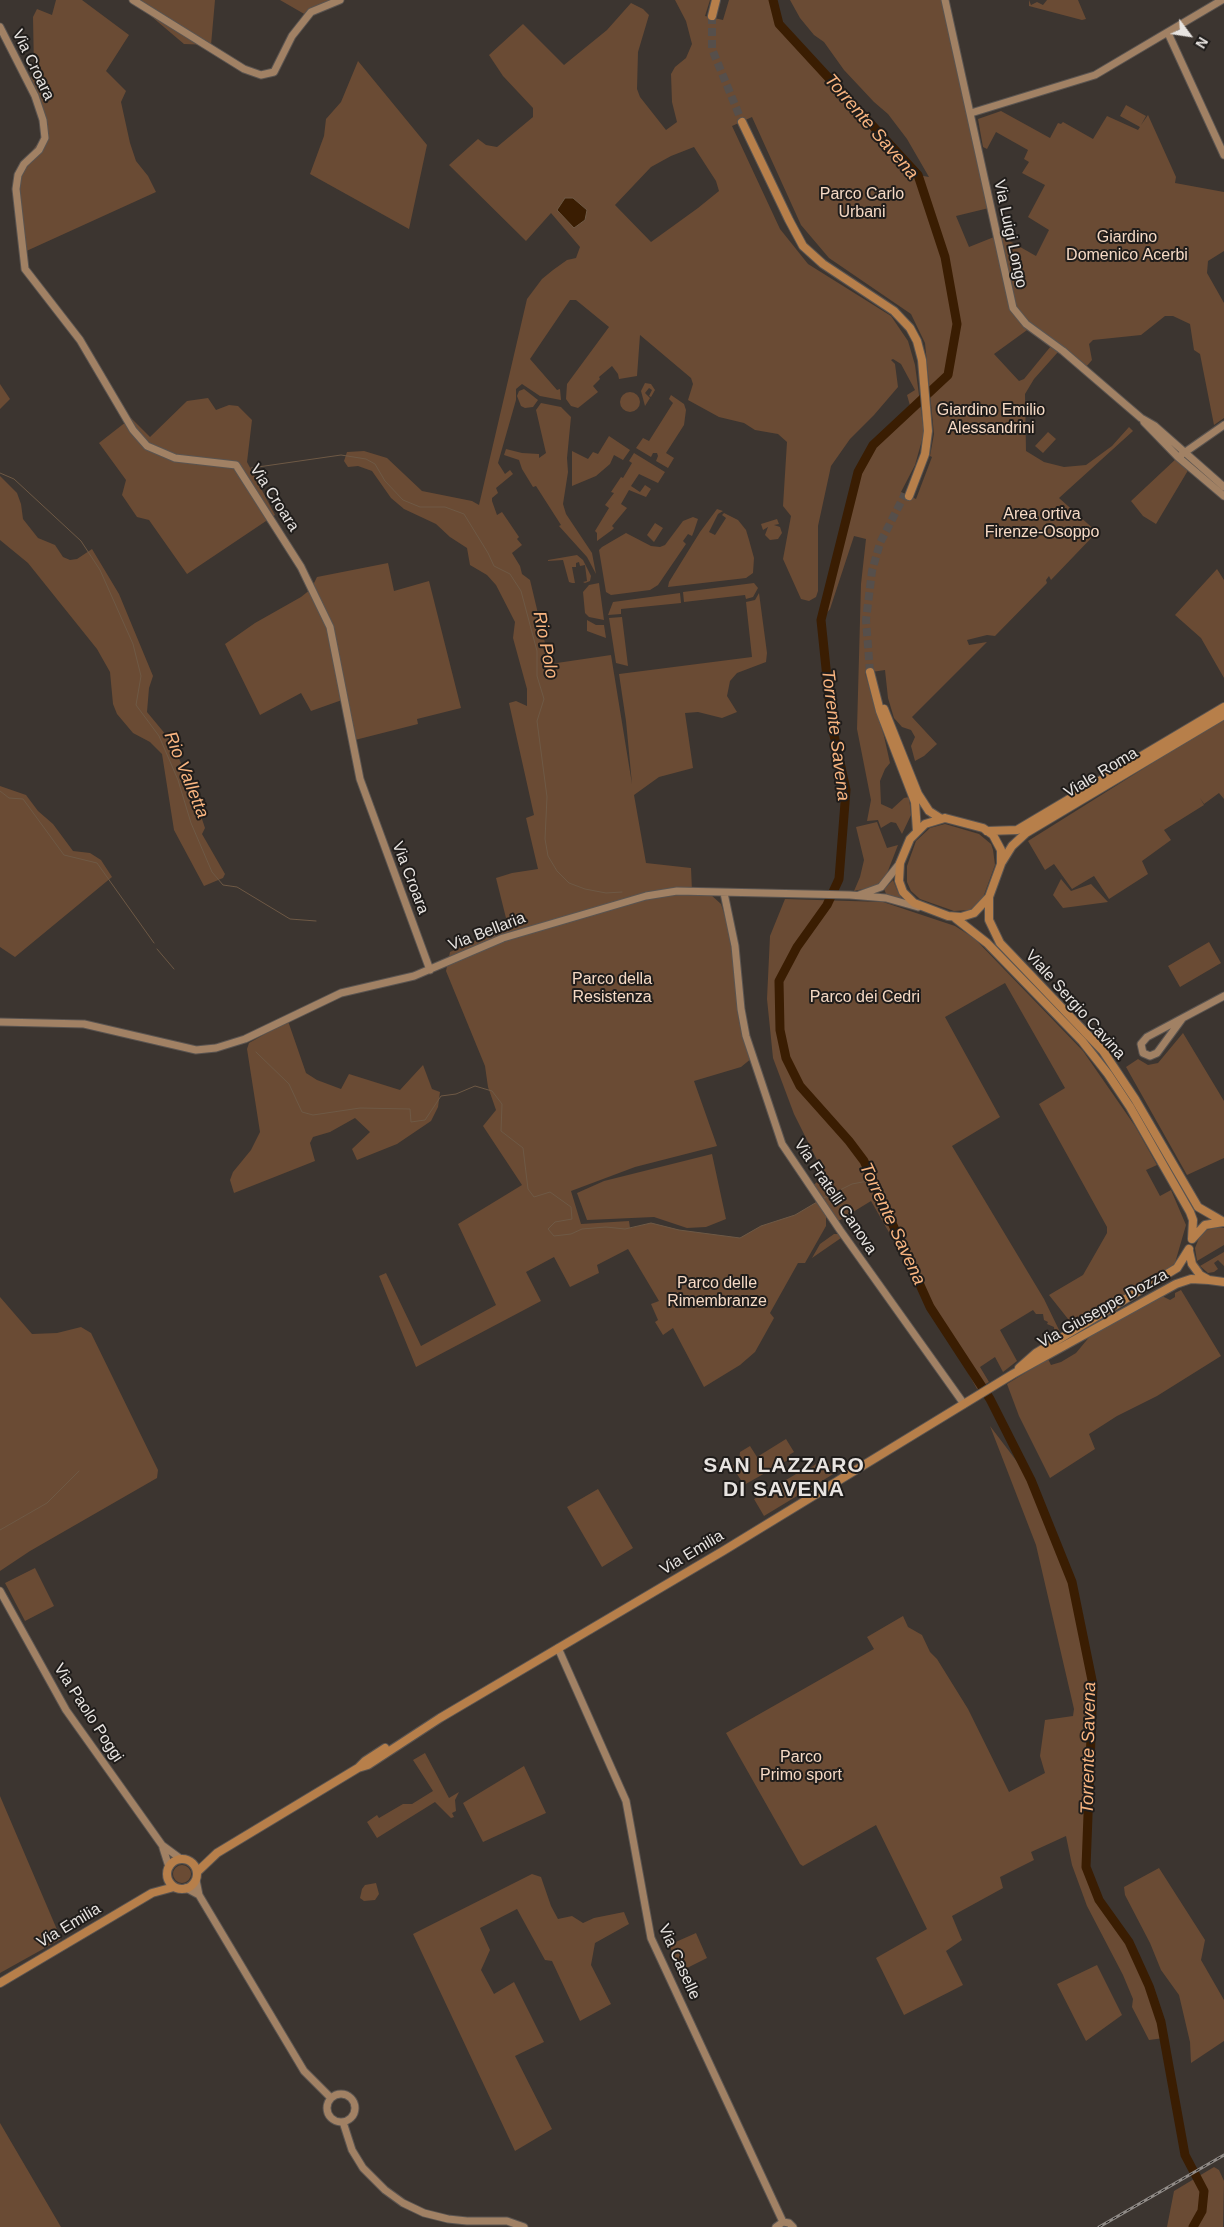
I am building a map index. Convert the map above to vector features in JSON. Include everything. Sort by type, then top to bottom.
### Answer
[{"type":"main road","points":[[712,16],[716,0]]},
{"type":"main road","points":[[742,122],[803,246],[823,264],[902,318],[917,341],[922,360],[928,422],[925,454],[907,495]]},
{"type":"main road","points":[[917,830],[915,802],[880,711],[872,671],[884,709],[918,794],[929,810],[940,818],[966,822],[987,830],[999,845],[1001,864],[989,897],[974,913],[954,917],[923,908],[908,898],[900,886],[898,878],[900,863],[907,844],[917,830],[940,818]]},
{"type":"main road","name":"Viale Roma","points":[[987,830],[1016,830],[1224,707]]},
{"type":"main road","name":"Viale Roma","points":[[1001,864],[1012,846],[1026,833],[1224,715]]},
{"type":"main road","name":"Viale Sergio Cavina","points":[[989,897],[989,920],[1000,943],[1103,1051],[1135,1098],[1198,1206],[1224,1222]]},
{"type":"main road","name":"Viale Sergio Cavina","points":[[954,917],[987,943],[1082,1041],[1108,1074],[1190,1212],[1192,1239]]},
{"type":"main road","points":[[1222,1283],[1209,1280],[1193,1267],[1189,1249],[1192,1239],[1205,1225],[1224,1222]]},
{"type":"main road","name":"Via Giuseppe Dozza","points":[[1013,1374],[1036,1353],[1177,1268],[1189,1249]]},
{"type":"main road","name":"Via Giuseppe Dozza","points":[[986,1391],[1013,1374],[1176,1284],[1191,1279],[1209,1280]]},
{"type":"main road","name":"Via Emilia","points":[[191,1862],[217,1853],[358,1768],[368,1765],[411,1736],[986,1391]]},
{"type":"main road","name":"Via Emilia","points":[[196,1876],[217,1853]]},
{"type":"main road","points":[[181,1859],[191,1862],[196,1876],[186,1888],[174,1887],[169,1881],[168,1870],[174,1862],[181,1859]]},
{"type":"main road","name":"Via Emilia","points":[[152,1892],[168,1870]]},
{"type":"main road","name":"Via Emilia","points":[[0,1983],[152,1892],[174,1887]]},
{"type":"street","points":[[133,0],[244,69],[261,75],[274,72],[292,36],[311,12],[340,0]]},
{"type":"street","name":"Via Luigi Longo","points":[[945,0],[1014,308],[1026,324],[1063,351],[1141,418],[1151,430],[1182,455]]},
{"type":"street","points":[[971,113],[1096,75],[1222,0]]},
{"type":"street","name":"Via Croara","points":[[0,27],[35,96],[43,120],[45,138],[39,150],[24,164],[18,175],[16,189],[25,269],[80,340],[133,430],[148,446],[175,458],[236,465],[241,470],[301,567],[330,627],[360,779],[430,970]]},
{"type":"street","points":[[1168,33],[1224,155]]},
{"type":"street","points":[[1182,455],[1224,425]]},
{"type":"street","points":[[1182,455],[1224,487]]},
{"type":"street","points":[[1182,455],[1224,496]]},
{"type":"street","points":[[854,895],[881,887],[900,863]]},
{"type":"street","name":"Via Bellaria","points":[[0,1022],[84,1024],[196,1050],[220,1048],[245,1039],[341,993],[405,979],[503,938],[632,899],[671,892],[854,895]]},
{"type":"street","name":"Via Fratelli Canova","points":[[724,893],[735,946],[740,1004],[746,1036],[782,1144],[840,1230],[964,1404]]},
{"type":"street","points":[[854,895],[886,898],[923,908]]},
{"type":"street","points":[[1182,1019],[1157,1053],[1150,1056],[1143,1053],[1141,1044],[1146,1037],[1224,996]]},
{"type":"street","name":"Via Paolo Poggi","points":[[0,1591],[66,1710],[162,1845],[181,1859]]},
{"type":"street","name":"Via Caselle","points":[[558,1648],[626,1801],[651,1938],[783,2222]]},
{"type":"street","name":"Via Paolo Poggi","points":[[162,1845],[168,1870]]},
{"type":"street","points":[[196,1876],[199,1895],[304,2071],[331,2098]]},
{"type":"street","points":[[186,1888],[199,1895]]},
{"type":"street","points":[[343,2094],[353,2100],[354,2114],[343,2122],[334,2120],[328,2113],[327,2107],[331,2098],[343,2094]]},
{"type":"street","points":[[343,2122],[352,2150],[363,2168],[384,2190],[403,2203],[436,2217],[467,2221],[507,2220],[524,2227]]},
{"type":"street","points":[[776,2227],[783,2222],[789,2223],[793,2227]]},
{"type":"green space","points":[[56,0],[82,0],[129,35],[106,71],[126,91],[121,102],[130,143],[136,161],[148,176],[156,192],[22,253],[18,188],[24,161],[42,138],[43,128],[30,79],[34,70],[33,17],[37,9],[52,15]]},
{"type":"green space","points":[[132,0],[215,0],[211,45],[184,44]]},
{"type":"green space","points":[[280,0],[338,0],[306,15]]},
{"type":"green space","points":[[675,0],[710,0],[705,16],[723,20],[729,0],[773,0],[780,24],[918,175],[929,177],[907,139],[888,114],[844,70],[824,42],[814,35],[800,18],[790,0],[946,0],[993,207],[956,216],[969,247],[999,235],[1036,256],[1049,230],[1028,217],[1045,185],[1022,173],[1029,162],[1024,159],[1028,150],[996,132],[987,149],[983,147],[978,119],[1001,111],[1050,138],[1058,123],[1061,124],[1063,122],[1093,139],[1107,116],[1138,130],[1140,127],[1120,116],[1126,105],[1146,116],[1141,125],[1148,115],[1176,177],[1175,183],[1224,192],[1224,251],[1208,261],[1207,273],[1224,303],[1224,418],[1214,425],[1200,354],[1194,350],[1190,324],[1173,316],[1165,316],[1141,335],[1093,340],[1089,344],[1092,360],[1086,367],[1034,325],[994,354],[1019,381],[1024,379],[1051,346],[1058,352],[1034,379],[1025,394],[1026,451],[1044,462],[1064,467],[1086,465],[1112,446],[1129,427],[1133,431],[1059,498],[1097,532],[1051,580],[1049,576],[1046,580],[1047,583],[995,636],[987,635],[967,640],[969,645],[987,642],[912,717],[937,744],[924,756],[915,761],[911,746],[915,737],[911,730],[902,727],[894,718],[888,698],[885,670],[865,673],[890,763],[880,781],[881,804],[892,809],[904,798],[909,797],[911,815],[902,834],[896,823],[891,822],[881,828],[878,820],[867,821],[871,800],[857,729],[861,584],[866,539],[854,536],[830,609],[821,620],[858,472],[873,445],[911,409],[907,395],[915,390],[901,364],[893,359],[891,360],[895,364],[898,387],[850,439],[831,466],[818,526],[818,591],[816,597],[809,601],[801,599],[783,559],[791,516],[783,506],[787,442],[778,434],[755,430],[744,423],[719,417],[688,400],[693,384],[691,378],[640,335],[637,376],[619,379],[612,366],[599,377],[600,379],[593,386],[598,392],[578,408],[571,406],[566,399],[567,384],[609,327],[576,300],[570,300],[530,359],[557,390],[560,389],[561,400],[540,396],[522,384],[516,389],[516,400],[498,463],[505,474],[510,470],[513,474],[496,488],[498,493],[492,498],[497,515],[502,512],[519,537],[517,539],[522,545],[512,553],[520,566],[522,574],[530,580],[550,664],[611,655],[632,784],[619,674],[752,657],[746,602],[755,600],[759,593],[767,653],[766,662],[737,673],[730,681],[727,696],[737,712],[722,718],[698,712],[685,713],[693,768],[659,777],[634,795],[646,863],[691,868],[692,891],[710,894],[721,904],[731,935],[739,1021],[752,1058],[741,1067],[694,1081],[717,1146],[635,1167],[571,1191],[581,1224],[629,1221],[630,1228],[651,1223],[679,1230],[740,1238],[761,1226],[795,1215],[817,1202],[826,1216],[826,1226],[805,1263],[798,1263],[770,1313],[774,1318],[755,1352],[740,1365],[704,1387],[673,1328],[663,1335],[655,1322],[658,1320],[651,1304],[659,1301],[628,1249],[597,1265],[599,1273],[570,1287],[554,1257],[526,1272],[541,1301],[416,1367],[379,1276],[386,1273],[421,1346],[496,1305],[458,1224],[522,1185],[483,1126],[496,1110],[488,1087],[485,1066],[446,971],[450,952],[508,926],[496,878],[512,873],[538,869],[526,818],[534,815],[509,703],[516,701],[527,706],[527,689],[513,638],[515,622],[496,585],[487,575],[470,565],[467,548],[450,537],[436,524],[404,509],[391,498],[372,471],[358,466],[348,467],[344,461],[347,452],[364,451],[387,458],[422,491],[472,501],[479,505],[527,299],[542,279],[567,260],[576,258],[580,247],[551,213],[526,241],[449,165],[478,139],[486,145],[497,147],[533,117],[533,108],[503,76],[489,55],[523,24],[564,65],[607,30],[631,3],[643,9],[649,15],[638,52],[637,89],[640,97],[666,130],[677,122],[672,102],[671,74],[675,67],[686,58],[692,44],[686,21]],"holes":[[[752,117],[801,225],[829,258],[911,314],[925,343],[934,434],[930,456],[932,457],[916,499],[901,492],[915,465],[924,433],[915,365],[908,341],[891,316],[808,264],[780,229],[732,126]],[[694,147],[716,181],[719,191],[651,242],[615,205],[651,167],[671,156]]]},
{"type":"green space","points":[[1029,0],[1031,5],[1037,2],[1043,5],[1047,0],[1078,0],[1086,19],[1082,20],[1029,6]]},
{"type":"green space","points":[[358,61],[427,145],[409,229],[310,174],[324,136],[326,119],[341,102]]},
{"type":"green space","points":[[645,383],[651,384],[655,390],[651,397],[649,396],[652,390],[649,388],[645,393],[650,398],[645,406],[641,391]]},
{"type":"green space","points":[[0,384],[10,399],[0,409]]},
{"type":"green space","points":[[524,389],[538,400],[533,407],[525,408],[521,406],[517,396],[519,391]]},
{"type":"green space","points":[[630,392],[637,395],[640,402],[637,409],[630,412],[623,409],[620,402],[623,395]]},
{"type":"green space","points":[[671,395],[684,404],[686,410],[684,425],[666,453],[674,458],[668,468],[656,461],[657,453],[653,453],[651,457],[636,448],[643,438],[649,441],[673,403],[669,399]]},
{"type":"green space","points":[[208,398],[216,410],[229,405],[238,406],[252,420],[247,462],[275,515],[187,574],[149,520],[137,517],[122,495],[126,480],[99,443],[131,418],[150,437],[187,401]]},
{"type":"green space","points":[[541,403],[561,407],[571,417],[567,458],[568,472],[563,504],[566,514],[592,553],[596,574],[587,557],[559,526],[561,525],[536,486],[533,487],[519,460],[504,455],[506,449],[522,453],[539,454],[539,458],[546,453],[536,410]]},
{"type":"green space","points":[[1048,432],[1056,439],[1043,453],[1035,446]]},
{"type":"green space","points":[[609,436],[630,450],[623,460],[614,455],[610,464],[596,476],[572,486],[572,451],[588,459],[593,452],[598,454]]},
{"type":"green space","points":[[634,453],[665,472],[658,483],[639,474],[631,486],[640,492],[645,485],[651,489],[646,497],[629,490],[621,504],[627,508],[612,526],[614,528],[597,541],[597,533],[595,531],[609,508],[605,505],[614,493],[611,492],[621,477],[623,478],[632,463],[629,461]]},
{"type":"green space","points":[[1178,457],[1190,467],[1156,524],[1143,516],[1131,501]]},
{"type":"green space","points":[[0,476],[17,493],[23,519],[38,538],[55,545],[63,557],[70,560],[77,559],[92,549],[119,594],[153,676],[149,688],[147,712],[171,741],[190,783],[205,828],[202,834],[225,874],[223,878],[204,886],[174,830],[162,754],[150,742],[133,733],[117,714],[113,704],[110,672],[97,649],[28,563],[0,540]]},
{"type":"green space","points":[[717,509],[723,511],[718,514],[709,532],[715,535],[726,518],[722,515],[724,513],[738,520],[746,530],[749,540],[754,558],[753,573],[746,578],[668,587],[669,582],[700,532]]},
{"type":"green space","points":[[693,517],[698,519],[692,536],[688,534],[683,541],[686,544],[658,585],[650,590],[611,595],[606,592],[599,550],[602,547],[626,533],[651,546],[660,547],[665,545],[683,521]]},
{"type":"green space","points":[[777,519],[779,524],[774,525],[780,527],[782,533],[778,539],[770,540],[765,535],[768,527],[763,530],[761,524]]},
{"type":"green space","points":[[655,523],[663,528],[654,542],[647,535]]},
{"type":"green space","points":[[577,555],[583,560],[591,576],[590,581],[585,583],[583,582],[587,581],[585,565],[580,566],[579,562],[576,563],[576,567],[572,567],[575,583],[572,583],[569,582],[563,560],[548,561],[548,560]]},
{"type":"green space","points":[[388,563],[394,591],[429,581],[461,708],[417,719],[418,724],[351,741],[342,700],[311,711],[301,693],[260,715],[225,644],[255,623],[301,597],[311,589],[317,577]]},
{"type":"green space","points":[[1217,569],[1224,580],[1224,678],[1201,638],[1175,615]]},
{"type":"green space","points":[[599,583],[604,620],[589,617],[585,613],[583,592],[589,585]]},
{"type":"green space","points":[[754,583],[758,588],[753,597],[746,599],[745,595],[684,602],[683,592]]},
{"type":"green space","points":[[680,593],[681,603],[621,609],[621,614],[608,615],[613,602]]},
{"type":"green space","points":[[622,617],[628,666],[616,663],[609,618]]},
{"type":"green space","points":[[587,620],[596,625],[604,625],[606,638],[587,631]]},
{"type":"green space","points":[[1224,718],[1224,799],[1219,793],[1204,804],[1200,798],[1204,805],[1164,830],[1171,840],[1142,861],[1148,874],[1109,899],[1094,876],[1072,889],[1054,864],[1045,870],[1028,841]]},
{"type":"green space","points":[[0,786],[26,795],[38,811],[53,824],[73,851],[90,853],[101,860],[112,877],[15,957],[0,947]]},
{"type":"green space","points":[[877,822],[887,848],[898,845],[886,876],[877,886],[854,891],[864,860],[856,827]]},
{"type":"green space","points":[[945,824],[979,834],[991,844],[993,850],[995,865],[984,895],[981,902],[970,910],[954,911],[920,899],[911,891],[907,882],[907,866],[916,841],[930,828]]},
{"type":"green space","points":[[1061,879],[1071,891],[1091,884],[1108,902],[1063,908],[1053,895]]},
{"type":"green space","points":[[893,880],[902,899],[887,896],[884,889]]},
{"type":"green space","name":"Parco dei Cedri","points":[[785,899],[883,902],[955,926],[974,938],[1083,1051],[1135,1126],[1157,1165],[1146,1170],[1160,1196],[1171,1190],[1186,1225],[1175,1263],[1170,1269],[1079,1323],[1072,1324],[1049,1295],[1083,1275],[1107,1233],[1107,1227],[1039,1104],[1065,1088],[1005,983],[945,1017],[1000,1117],[952,1146],[1044,1299],[1060,1332],[1055,1337],[1054,1327],[1047,1324],[1048,1322],[1044,1320],[1043,1314],[1036,1314],[1033,1310],[1000,1330],[1017,1361],[1003,1372],[995,1357],[980,1367],[989,1382],[977,1389],[914,1270],[922,1290],[871,1201],[835,1223],[812,1186],[825,1176],[794,1114],[773,1058],[767,999],[770,936]]},
{"type":"green space","points":[[1209,942],[1221,963],[1180,987],[1168,966]]},
{"type":"green space","points":[[288,1021],[306,1073],[317,1080],[341,1089],[349,1074],[400,1090],[423,1065],[432,1089],[440,1092],[438,1107],[431,1121],[397,1144],[357,1160],[352,1149],[370,1132],[355,1118],[330,1132],[313,1137],[310,1143],[315,1161],[234,1193],[230,1180],[233,1172],[251,1150],[260,1132],[247,1049],[249,1043]]},
{"type":"green space","points":[[1183,1033],[1224,1101],[1224,1158],[1187,1175],[1126,1067],[1138,1059],[1148,1065],[1158,1063]]},
{"type":"green space","points":[[712,1154],[726,1219],[706,1227],[687,1228],[654,1217],[587,1220],[577,1193],[604,1181]]},
{"type":"green space","points":[[1218,1227],[1224,1228],[1224,1245],[1197,1261],[1195,1248],[1199,1238],[1207,1230]]},
{"type":"green space","points":[[834,1234],[838,1234],[841,1238],[812,1258],[820,1244]]},
{"type":"green space","points":[[1224,1252],[1224,1266],[1218,1260],[1214,1263],[1218,1269],[1214,1272],[1208,1273],[1200,1266]]},
{"type":"green space","points":[[1181,1290],[1221,1356],[1157,1396],[1117,1416],[1089,1434],[1095,1449],[1050,1478],[1019,1416],[1007,1384],[1048,1359],[1051,1365],[1061,1362],[1076,1353],[1091,1335],[1162,1296],[1170,1300],[1175,1297],[1175,1293]]},
{"type":"green space","points":[[0,1297],[32,1334],[57,1333],[81,1327],[91,1333],[158,1470],[157,1478],[30,1551],[0,1571]]},
{"type":"green space","name":"Parco Primo sport","points":[[990,1426],[1031,1480],[1072,1582],[1093,1685],[1086,1867],[1099,1900],[1129,1942],[1149,1986],[1164,2038],[1149,2040],[1132,2007],[1133,1999],[1123,1975],[1087,1906],[1072,1865],[1066,1836],[1031,1852],[1034,1860],[1000,1877],[1003,1888],[952,1916],[962,1940],[946,1951],[963,1985],[904,2015],[876,1958],[927,1929],[876,1825],[803,1866],[800,1864],[726,1733],[874,1649],[867,1637],[903,1616],[908,1627],[922,1635],[930,1652],[937,1659],[968,1709],[1009,1792],[1045,1773],[1040,1756],[1045,1720],[1073,1716],[1074,1709],[1036,1545]]},
{"type":"green space","points":[[786,1439],[794,1452],[789,1455],[800,1474],[826,1458],[835,1473],[764,1516],[754,1499],[796,1474],[788,1460],[744,1485],[732,1466],[739,1462],[740,1452],[750,1446],[757,1457]]},
{"type":"green space","points":[[598,1489],[633,1548],[602,1567],[567,1507]]},
{"type":"green space","points":[[35,1568],[54,1606],[25,1621],[5,1583]]},
{"type":"green space","points":[[425,1753],[449,1798],[459,1792],[455,1800],[456,1811],[452,1813],[454,1817],[451,1818],[435,1802],[377,1838],[367,1822],[377,1815],[379,1818],[403,1804],[412,1804],[433,1791],[413,1760]]},
{"type":"green space","points":[[524,1766],[546,1813],[483,1842],[463,1803]]},
{"type":"green space","points":[[0,1796],[61,1939],[0,1973]]},
{"type":"green space","points":[[182,1865],[188,1868],[191,1874],[188,1880],[182,1883],[176,1880],[173,1874],[176,1868]]},
{"type":"green space","points":[[1159,1868],[1205,1940],[1201,1960],[1224,2000],[1224,2041],[1191,2063],[1190,2042],[1179,1995],[1161,1970],[1150,1943],[1125,1895],[1124,1887]]},
{"type":"green space","points":[[532,1874],[541,1877],[551,1906],[558,1919],[572,1916],[583,1923],[594,1918],[624,1912],[629,1924],[595,1943],[591,1965],[611,2004],[580,2021],[552,1961],[545,1960],[517,1909],[480,1928],[490,1950],[481,1970],[494,1994],[514,1982],[544,2042],[515,2056],[552,2129],[515,2151],[413,1934]]},
{"type":"green space","points":[[376,1883],[379,1894],[375,1900],[364,1901],[360,1898],[365,1885]]},
{"type":"green space","points":[[696,1933],[707,1958],[681,1971],[669,1945]]},
{"type":"green space","points":[[1097,1965],[1122,2015],[1086,2041],[1057,1984]]},
{"type":"green space","points":[[0,2123],[61,2227],[0,2227]]},
{"type":"green space","points":[[1214,2167],[1219,2170],[1224,2181],[1223,2227],[1167,2227],[1174,2191]]},
{"type":"shaded area","points":[[565,198],[573,198],[587,210],[585,220],[574,228],[557,210]]},
{"type":"waterway","name":"Torrente Savena","points":[[773,0],[779,24],[918,175],[945,257],[957,324],[948,375],[873,445],[858,472],[821,620],[832,726],[846,790],[839,879],[827,905],[797,947],[779,981],[780,1030],[786,1058],[800,1086],[849,1141],[864,1161],[930,1307],[990,1399],[1031,1480],[1072,1582],[1093,1685],[1086,1867],[1099,1900],[1129,1942],[1149,1986],[1161,2022],[1185,2155],[1204,2191],[1202,2211],[1193,2227]]},
{"type":"waterway","name":"Rio Polo","points":[[251,468],[341,455],[366,459],[375,464],[385,481],[403,500],[420,507],[445,507],[464,514],[494,566],[510,574],[521,591],[537,651],[537,676],[544,699],[537,721],[547,797],[545,839],[548,856],[557,871],[569,883],[585,889],[606,893],[622,892]]},
{"type":"waterway","name":"Rio Valletta","points":[[0,473],[14,479],[81,541],[100,570],[133,644],[141,676],[136,705],[159,736],[178,780],[191,823],[212,872],[223,885],[237,887],[290,919],[316,921]]},
{"type":"waterway","points":[[0,791],[9,798],[23,799],[64,855],[97,863],[154,943]]},
{"type":"waterway","points":[[157,949],[174,969]]},
{"type":"waterway","points":[[256,1052],[289,1084],[302,1112],[313,1115],[360,1108],[410,1109],[411,1122],[425,1120],[441,1096],[456,1094],[475,1086],[492,1091],[502,1104],[501,1131],[523,1148],[528,1189],[534,1197],[550,1192],[571,1207],[572,1219],[555,1222],[548,1229],[554,1236],[571,1234],[582,1229],[606,1227],[625,1229],[651,1223],[679,1230],[740,1238],[761,1226],[795,1215],[817,1202]]},
{"type":"waterway","points":[[824,1198],[852,1184],[873,1180]]},
{"type":"waterway","points":[[0,1530],[47,1503],[79,1471]]},
{"type":"tunnel","points":[[712,16],[712,49],[742,122]]},
{"type":"tunnel","points":[[870,672],[866,620],[872,571],[880,543],[905,494]]},
{"type":"railway","points":[[1099,2227],[1224,2155]]},
{"type":"district","name":"SAN LAZZARO DI SAVENA","points":[[784,1478]]},
{"type":"park label","name":"Parco Carlo Urbani","points":[[862,204]]},
{"type":"park label","name":"Giardino Domenico Acerbi","points":[[1127,247]]},
{"type":"park label","name":"Giardino Emilio Alessandrini","points":[[991,420]]},
{"type":"park label","name":"Area ortiva Firenze-Osoppo","points":[[1042,524]]},
{"type":"park label","name":"Parco della Resistenza","points":[[612,989]]},
{"type":"park label","name":"Parco delle Rimembranze","points":[[717,1293]]}]
